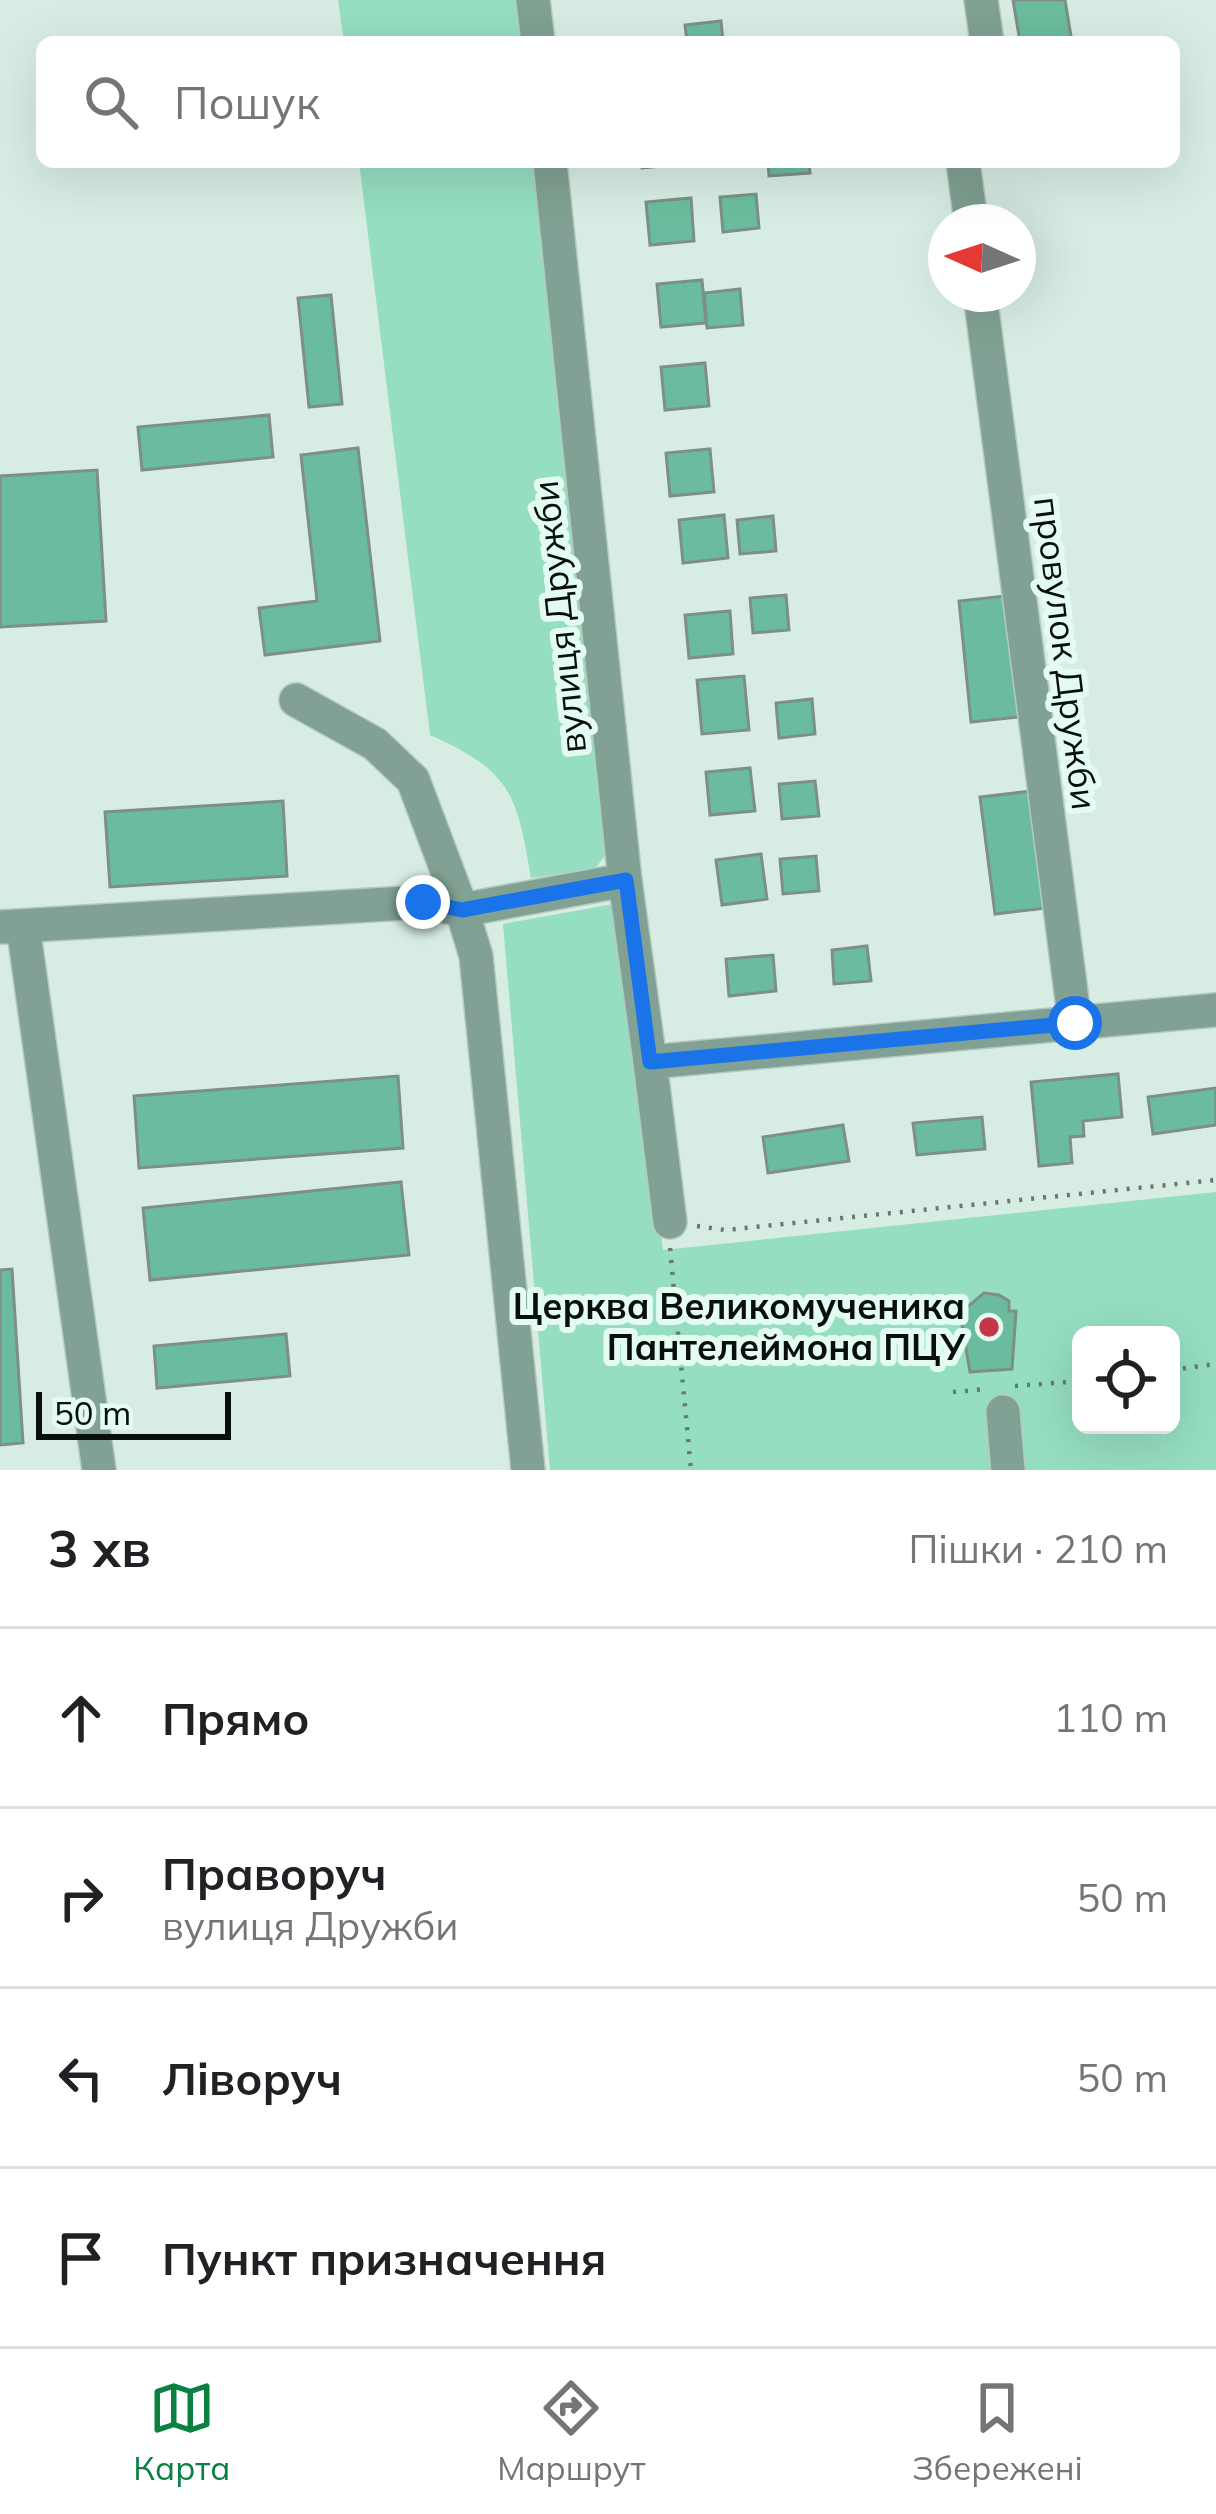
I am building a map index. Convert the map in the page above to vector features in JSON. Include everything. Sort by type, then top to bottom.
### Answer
[{"type":"street","points":[[533,0],[537,36]]},
{"type":"street","points":[[981,0],[986,36]]},
{"type":"street","name":"вулиця Дружби","points":[[551,168],[626,880],[670,1222]]},
{"type":"street","points":[[964,168],[969,204]]},
{"type":"street","name":"провулок Дружби","points":[[982,312],[1075,1023]]},
{"type":"street","points":[[296,700],[375,744],[413,780],[476,956],[528,1470]]},
{"type":"street","points":[[99,1470],[12,926],[423,902],[462,910],[626,880]]},
{"type":"street","points":[[650,1062],[1216,1010]]},
{"type":"street","points":[[1003,1412],[1008,1470]]},
{"type":"path","points":[[691,1470],[670,1222],[725,1230],[1216,1180]]},
{"type":"path","points":[[1180,1369],[1216,1364]]},
{"type":"green space","points":[[338,0],[530,0],[533,36],[343,36]]},
{"type":"green space","points":[[360,168],[547,168],[615,845],[594,869],[531,878],[521,825],[506,789],[478,761],[430,735]]},
{"type":"green space","points":[[619,903],[663,1250],[1216,1192],[1216,1470],[550,1470],[503,924]]},
{"type":"building","points":[[1013,0],[1065,0],[1071,36],[1019,36]]},
{"type":"building","points":[[721,21],[722,36],[686,36],[685,25]]},
{"type":"building","points":[[768,168],[810,168],[810,173],[769,176]]},
{"type":"building","points":[[756,194],[759,228],[723,232],[720,197]]},
{"type":"building","points":[[691,198],[694,241],[650,245],[646,202]]},
{"type":"building","points":[[702,280],[706,323],[661,327],[657,284]]},
{"type":"building","points":[[740,289],[743,325],[707,328],[704,293]]},
{"type":"building","points":[[331,295],[342,404],[309,407],[298,298]]},
{"type":"building","points":[[705,363],[709,406],[665,410],[661,367]]},
{"type":"building","points":[[269,415],[273,457],[142,470],[138,427]]},
{"type":"building","points":[[358,448],[380,641],[265,655],[259,608],[317,601],[301,455]]},
{"type":"building","points":[[710,449],[714,492],[670,496],[666,453]]},
{"type":"building","points":[[97,470],[106,621],[0,627],[0,476]]},
{"type":"building","points":[[724,515],[728,558],[683,563],[679,520]]},
{"type":"building","points":[[773,516],[776,551],[740,554],[737,520]]},
{"type":"building","points":[[786,595],[789,630],[753,633],[750,598]]},
{"type":"building","points":[[1015,595],[1027,716],[971,722],[959,601]]},
{"type":"building","points":[[730,611],[733,654],[689,658],[685,615]]},
{"type":"building","points":[[744,676],[749,730],[702,734],[697,680]]},
{"type":"building","points":[[812,699],[815,734],[779,738],[776,703]]},
{"type":"building","points":[[750,768],[755,811],[710,815],[706,772]]},
{"type":"building","points":[[815,781],[819,816],[782,819],[779,784]]},
{"type":"building","points":[[1032,791],[1047,908],[995,914],[980,797]]},
{"type":"building","points":[[283,801],[287,876],[110,887],[105,812]]},
{"type":"building","points":[[761,854],[767,899],[722,905],[716,860]]},
{"type":"building","points":[[816,856],[819,891],[783,894],[780,859]]},
{"type":"building","points":[[867,946],[871,981],[834,984],[832,950]]},
{"type":"building","points":[[773,955],[776,991],[729,996],[726,959]]},
{"type":"building","points":[[1118,1074],[1122,1117],[1083,1121],[1084,1136],[1070,1137],[1072,1163],[1039,1166],[1031,1082]]},
{"type":"building","points":[[398,1076],[403,1148],[139,1168],[134,1096]]},
{"type":"building","points":[[1216,1088],[1216,1125],[1153,1134],[1148,1097]]},
{"type":"building","points":[[982,1117],[985,1149],[917,1155],[913,1123]]},
{"type":"building","points":[[843,1125],[849,1161],[768,1173],[763,1137]]},
{"type":"building","points":[[401,1182],[409,1255],[150,1280],[143,1208]]},
{"type":"building","points":[[12,1269],[23,1443],[0,1445],[0,1270]]},
{"type":"building","name":"Церква Великомученика Пантелеймона ПЦУ","points":[[984,1293],[999,1295],[1009,1301],[1009,1311],[1016,1311],[1012,1369],[970,1372],[960,1313]]},
{"type":"building","points":[[286,1334],[290,1376],[157,1388],[154,1346]]},
{"type":"place","name":"Церква Великомученика Пантелеймона ПЦУ","points":[[989,1327]]},
{"type":"route","points":[[423,902],[462,910],[626,880],[650,1062],[1075,1023]]}]
